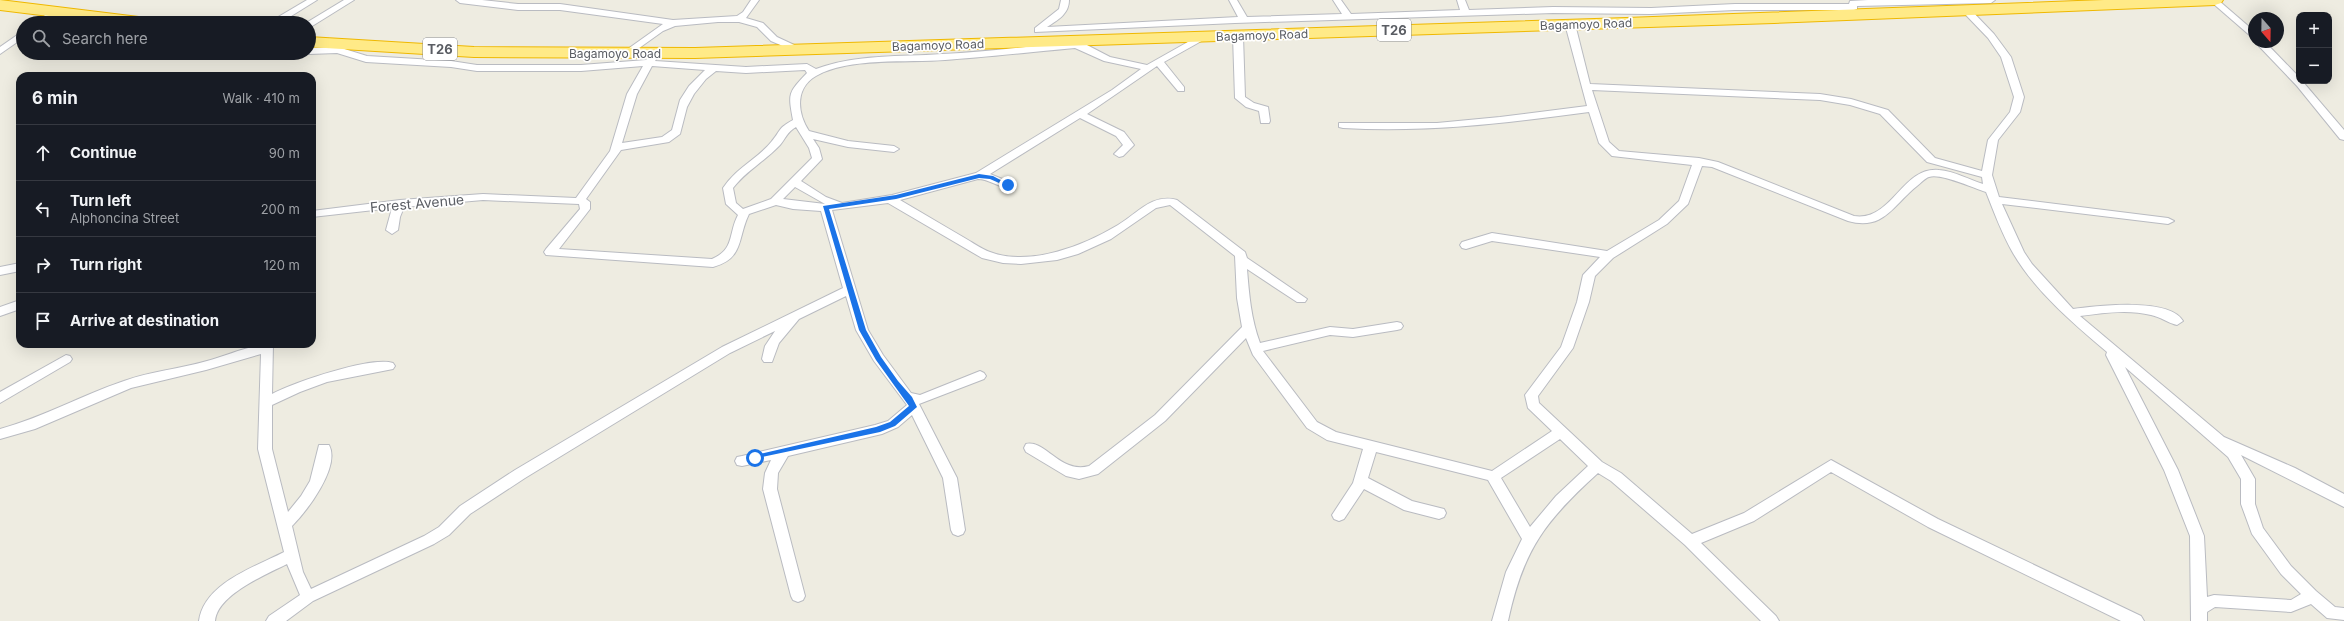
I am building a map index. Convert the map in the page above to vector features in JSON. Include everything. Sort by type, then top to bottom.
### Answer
[{"type":"highway","name":"Bagamoyo Road","points":[[316,42],[453,50],[628,53],[652,58],[1036,36],[1202,37],[1241,28],[1570,24],[1623,17],[1854,6],[2214,0]]},
{"type":"highway","points":[[0,5],[81,16]]},
{"type":"street","points":[[284,16],[313,0]]},
{"type":"street","points":[[316,21],[350,0]]},
{"type":"street","points":[[460,0],[518,7],[560,7],[673,23],[695,20],[739,19],[760,25],[774,39],[800,50]]},
{"type":"street","points":[[739,19],[746,14],[755,0]]},
{"type":"street","points":[[1036,36],[1062,13],[1065,8],[1065,0]]},
{"type":"street","points":[[1232,0],[1239,11],[1241,28],[1240,98],[1250,105],[1264,109],[1265,121]]},
{"type":"street","points":[[1337,0],[1349,17]]},
{"type":"street","points":[[1461,0],[1466,13]]},
{"type":"street","points":[[1613,0],[1623,17]]},
{"type":"street","points":[[1956,4],[1991,0]]},
{"type":"street","points":[[2214,0],[2248,31]]},
{"type":"street","points":[[1036,36],[1241,28],[1349,17],[1466,13],[1623,17],[1690,4],[1854,6]]},
{"type":"street","points":[[1956,4],[1991,36],[2006,57],[2020,97],[2015,112],[1993,140],[1987,175],[1992,195],[2018,252],[2070,313],[2110,350],[2233,453],[2248,479],[2248,504],[2257,530],[2286,570],[2332,613],[2344,614]]},
{"type":"street","points":[[48,16],[53,13]]},
{"type":"street","points":[[628,53],[660,29],[673,23]]},
{"type":"street","points":[[1570,24],[1586,87],[1604,143],[1612,152],[1622,156],[1700,161],[1729,169],[1845,216],[1865,221],[1883,214],[1908,188],[1926,174],[1939,173],[1992,195],[2168,221]]},
{"type":"street","points":[[775,201],[801,208],[842,206],[888,198],[979,176],[1080,114],[1158,61],[1202,37]]},
{"type":"street","points":[[0,50],[16,39]]},
{"type":"street","points":[[652,58],[632,94],[615,150],[579,201],[585,202],[585,209],[550,252],[713,262],[728,256],[732,250],[743,214],[748,210],[775,201],[817,158],[814,148],[803,133],[798,121],[795,93],[812,74],[838,64],[859,61],[949,57],[1076,45],[1082,46],[1107,59],[1149,68]]},
{"type":"street","points":[[2265,48],[2344,137]]},
{"type":"street","points":[[316,50],[338,50],[366,59],[451,64],[477,68],[581,68],[652,58],[714,68],[746,70],[807,67],[812,70],[812,74]]},
{"type":"street","points":[[1158,61],[1182,90]]},
{"type":"street","points":[[615,150],[622,146],[656,142],[671,137],[676,132],[680,114],[694,85],[701,76],[714,68]]},
{"type":"street","points":[[1586,87],[1820,97],[1851,102],[1884,112],[1931,160],[1945,165],[1987,175]]},
{"type":"street","points":[[1343,125],[1400,127],[1458,125],[1594,108]]},
{"type":"street","points":[[1080,114],[1124,137],[1129,145],[1119,154]]},
{"type":"street","points":[[743,214],[731,204],[728,188],[743,171],[776,142],[784,129],[798,121]]},
{"type":"street","points":[[803,133],[833,141],[894,149]]},
{"type":"street","points":[[1700,161],[1684,202],[1663,222],[1609,255],[1589,275],[1583,302],[1567,348],[1531,395],[1533,405],[1560,432],[1597,466],[1616,478],[1690,541],[1771,621]]},
{"type":"street","points":[[979,176],[991,177],[1008,185]]},
{"type":"street","points":[[794,181],[822,199],[842,206]]},
{"type":"street","name":"Forest Avenue","points":[[316,214],[400,204],[483,197],[579,201]]},
{"type":"street","points":[[888,198],[986,255],[1004,260],[1016,261],[1045,258],[1089,246],[1124,226],[1143,210],[1160,202],[1168,201],[1178,204],[1238,252],[1242,259],[1301,299]]},
{"type":"street","points":[[392,230],[394,217],[400,204]]},
{"type":"street","points":[[825,207],[862,330],[878,358],[912,403],[950,478],[958,530]]},
{"type":"street","points":[[1466,245],[1492,237],[1547,248],[1609,255]]},
{"type":"street","points":[[1242,259],[1241,283],[1248,328],[1255,348],[1268,368],[1312,426],[1332,436],[1492,476],[1500,473],[1560,432]]},
{"type":"street","points":[[0,271],[16,268]]},
{"type":"street","points":[[274,621],[308,597],[429,540],[444,530],[465,510],[527,470],[726,350],[797,314],[849,290]]},
{"type":"street","points":[[0,312],[16,306]]},
{"type":"street","points":[[2070,313],[2143,309],[2158,311],[2178,321]]},
{"type":"street","points":[[768,359],[770,346],[775,337],[797,314]]},
{"type":"street","points":[[1255,348],[1330,331],[1353,333],[1397,326]]},
{"type":"street","points":[[1031,448],[1066,471],[1079,474],[1093,470],[1160,418],[1248,328]]},
{"type":"street","points":[[0,434],[51,418],[128,384],[206,366],[261,348]]},
{"type":"street","points":[[267,348],[265,448],[296,572],[308,597]]},
{"type":"street","points":[[2110,350],[2171,470],[2197,536],[2200,614]]},
{"type":"street","points":[[0,398],[66,359]]},
{"type":"street","points":[[266,403],[291,389],[326,377],[388,366]]},
{"type":"street","points":[[742,461],[877,430],[893,424],[912,403],[980,376]]},
{"type":"street","points":[[2217,439],[2290,472],[2344,501]]},
{"type":"street","points":[[1338,515],[1360,480],[1371,446]]},
{"type":"street","points":[[284,525],[303,505],[321,476],[324,449]]},
{"type":"street","points":[[785,450],[773,465],[769,475],[770,489],[798,596]]},
{"type":"street","points":[[1690,541],[1743,520],[1831,465],[1934,522],[2136,621]]},
{"type":"street","points":[[1500,621],[1504,602],[1518,559],[1529,538],[1555,504],[1597,466]]},
{"type":"street","points":[[1492,476],[1529,538]]},
{"type":"street","points":[[1360,480],[1409,506],[1439,513]]},
{"type":"street","points":[[207,621],[207,612],[212,603],[223,593],[292,555]]},
{"type":"street","points":[[2200,614],[2214,601],[2291,606],[2302,602],[2311,594]]},
{"type":"route","points":[[755,458],[877,430],[893,424],[913,407],[910,399],[906,396],[878,358],[862,330],[849,290],[834,232],[825,207],[842,206],[896,197],[979,176],[991,177],[1008,185]]}]
